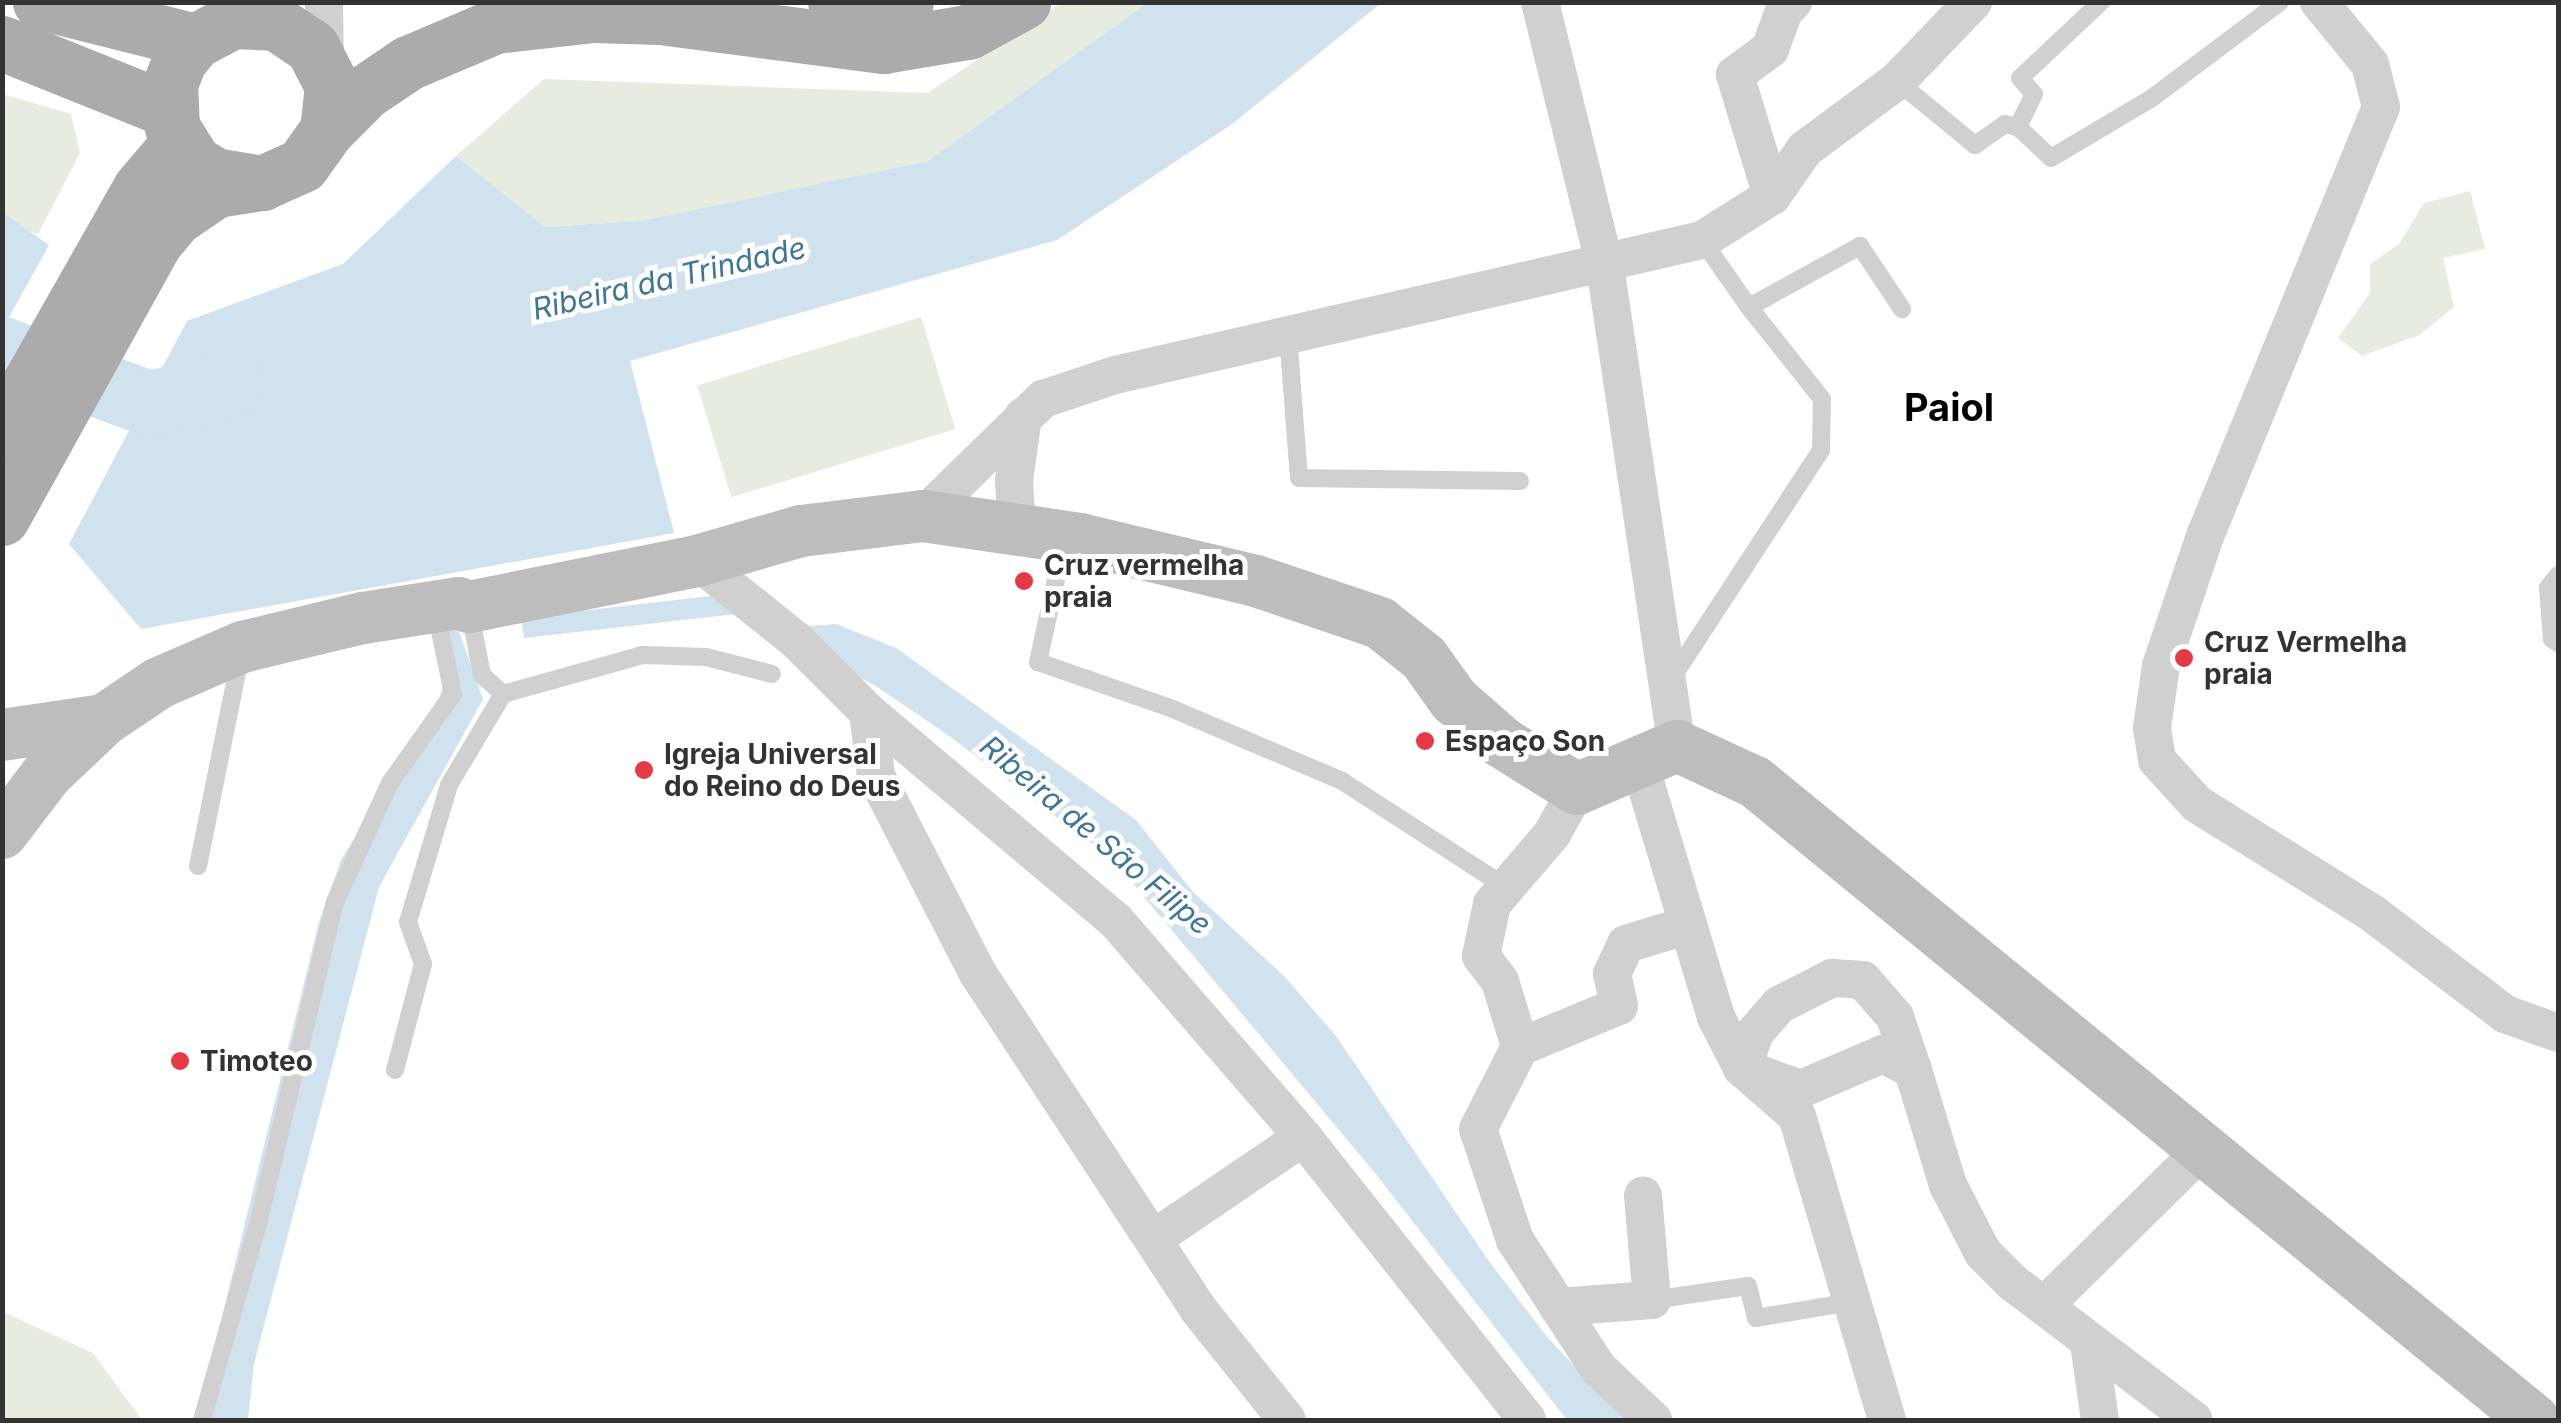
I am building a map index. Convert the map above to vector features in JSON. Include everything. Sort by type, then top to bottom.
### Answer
[{"type":"main road","points":[[40,2],[195,40]]},
{"type":"main road","points":[[836,2],[906,2]]},
{"type":"main road","points":[[2,430],[111,285],[175,218],[216,190],[262,183],[302,166],[328,130],[365,92],[408,62],[494,26],[593,15],[660,16],[884,46],[968,32],[1023,2]]},
{"type":"main road","points":[[2,518],[111,285],[140,188],[174,126],[170,84],[195,40],[212,28],[298,21],[332,86],[328,130]]},
{"type":"main road","points":[[2,43],[174,126],[214,175],[262,183]]},
{"type":"street","points":[[1540,2],[1605,266],[1668,685],[1658,754],[1688,925],[1716,1016],[1742,1068],[1796,1116],[1887,1420]]},
{"type":"street","points":[[1772,196],[1735,75],[1770,49],[1784,10],[1794,2]]},
{"type":"street","points":[[923,516],[1043,399],[1115,375],[1605,266],[1702,240],[1772,196],[1805,149],[1897,81],[1973,2]]},
{"type":"street","points":[[2319,2],[2370,64],[2381,107],[2206,534],[2161,666],[2152,728],[2157,760],[2197,804],[2372,914],[2505,1014],[2558,1033]]},
{"type":"street","points":[[1023,417],[1014,480],[1042,533]]},
{"type":"street","points":[[2,833],[47,774],[104,720],[172,675],[242,647],[363,618],[454,607],[696,561],[801,531],[923,516],[1042,533],[1256,581],[1380,623],[1424,658],[1454,700],[1503,743],[1577,790]]},
{"type":"street","points":[[696,561],[796,640],[868,712],[1116,921],[1302,1137],[1527,1420]]},
{"type":"street","points":[[868,712],[876,776],[977,972],[1198,1310],[1287,1420]]},
{"type":"street","points":[[2,735],[104,720]]},
{"type":"street","points":[[1520,1047],[1500,981],[1481,956],[1492,904],[1552,834],[1577,790],[1658,754],[1711,757],[1794,812],[2534,1420]]},
{"type":"street","points":[[1653,1420],[1598,1368],[1515,1240],[1478,1129],[1520,1047],[1620,1006],[1612,974],[1626,944],[1688,925]]},
{"type":"street","points":[[1742,1068],[1755,1033],[1779,1005],[1832,978],[1863,980],[1895,1017],[1948,1186],[1983,1253],[2089,1342],[2194,1420]]},
{"type":"street","points":[[1742,1068],[1800,1089],[1883,1054],[1913,1070]]},
{"type":"street","points":[[1153,1240],[1302,1137]]},
{"type":"street","points":[[2044,1306],[2201,1150]]},
{"type":"street","points":[[1558,1307],[1652,1300],[1643,1195]]},
{"type":"street","points":[[2089,1342],[2100,1420]]},
{"type":"lane","points":[[2018,126],[2034,94],[2020,78],[2101,2]]},
{"type":"lane","points":[[1897,81],[1976,144],[2005,124],[2018,126],[2051,158],[2152,98],[2280,2]]},
{"type":"lane","points":[[1668,685],[1821,450],[1822,399],[1702,240]]},
{"type":"lane","points":[[1750,307],[1860,246],[1902,309]]},
{"type":"lane","points":[[1288,335],[1299,478],[1520,481]]},
{"type":"lane","points":[[1042,533],[1038,662],[1168,708],[1342,781],[1506,887]]},
{"type":"lane","points":[[2558,574],[2548,588],[2552,639],[2558,643]]},
{"type":"lane","points":[[454,607],[482,675],[502,694]]},
{"type":"lane","points":[[202,1420],[335,902],[390,783],[453,694],[454,607]]},
{"type":"lane","points":[[198,866],[242,647]]},
{"type":"lane","points":[[395,1070],[423,964],[408,922],[449,785],[502,694],[643,654],[706,657],[772,674]]},
{"type":"lane","points":[[1652,1300],[1748,1286],[1756,1318],[1852,1302]]},
{"type":"shaded area","points":[[1061,3],[1147,3],[928,161],[640,221],[544,227],[456,156],[544,79],[928,93]]},
{"type":"shaded area","points":[[2,94],[71,114],[80,153],[38,234],[3,223]]},
{"type":"shaded area","points":[[2470,191],[2485,249],[2443,258],[2454,307],[2419,335],[2362,356],[2338,338],[2370,293],[2370,264],[2399,244],[2424,203]]},
{"type":"shaded area","points":[[921,317],[955,429],[731,497],[697,385]]},
{"type":"shaded area","points":[[3,1312],[93,1353],[142,1420],[3,1420]]},
{"type":"water","points":[[1147,3],[1381,3],[1232,124],[1057,240],[630,361],[674,533],[141,629],[69,544],[187,321],[343,264],[456,156],[545,227],[640,221],[928,161]]},
{"type":"water","points":[[3,213],[49,245],[3,328]]},
{"type":"water","name":"Ribeira de São Filipe","points":[[728,594],[795,627],[836,624],[896,648],[1136,820],[1193,892],[1284,976],[1336,1036],[1488,1260],[1548,1338],[1625,1420],[1567,1420],[1375,1173],[1114,861],[948,735],[876,686],[736,614],[524,638],[521,618]]},
{"type":"water","points":[[437,598],[457,626],[483,699],[379,887],[254,1364],[248,1420],[211,1420],[213,1353],[319,922],[341,860],[440,696],[447,672]]},
{"type":"waterway","name":"Ribeira da Trindade","points":[[2,349],[149,403],[232,384]]},
{"type":"place","name":"Cruz vermelha praia","points":[[1024,581]]},
{"type":"place","name":"Cruz Vermelha praia","points":[[2184,658]]},
{"type":"place","name":"Espaço Son","points":[[1425,741]]},
{"type":"place","name":"Igreja Universal do Reino do Deus","points":[[644,770]]},
{"type":"place","name":"Timoteo","points":[[180,1061]]},
{"type":"district","name":"Paiol","points":[[1949,408]]}]
